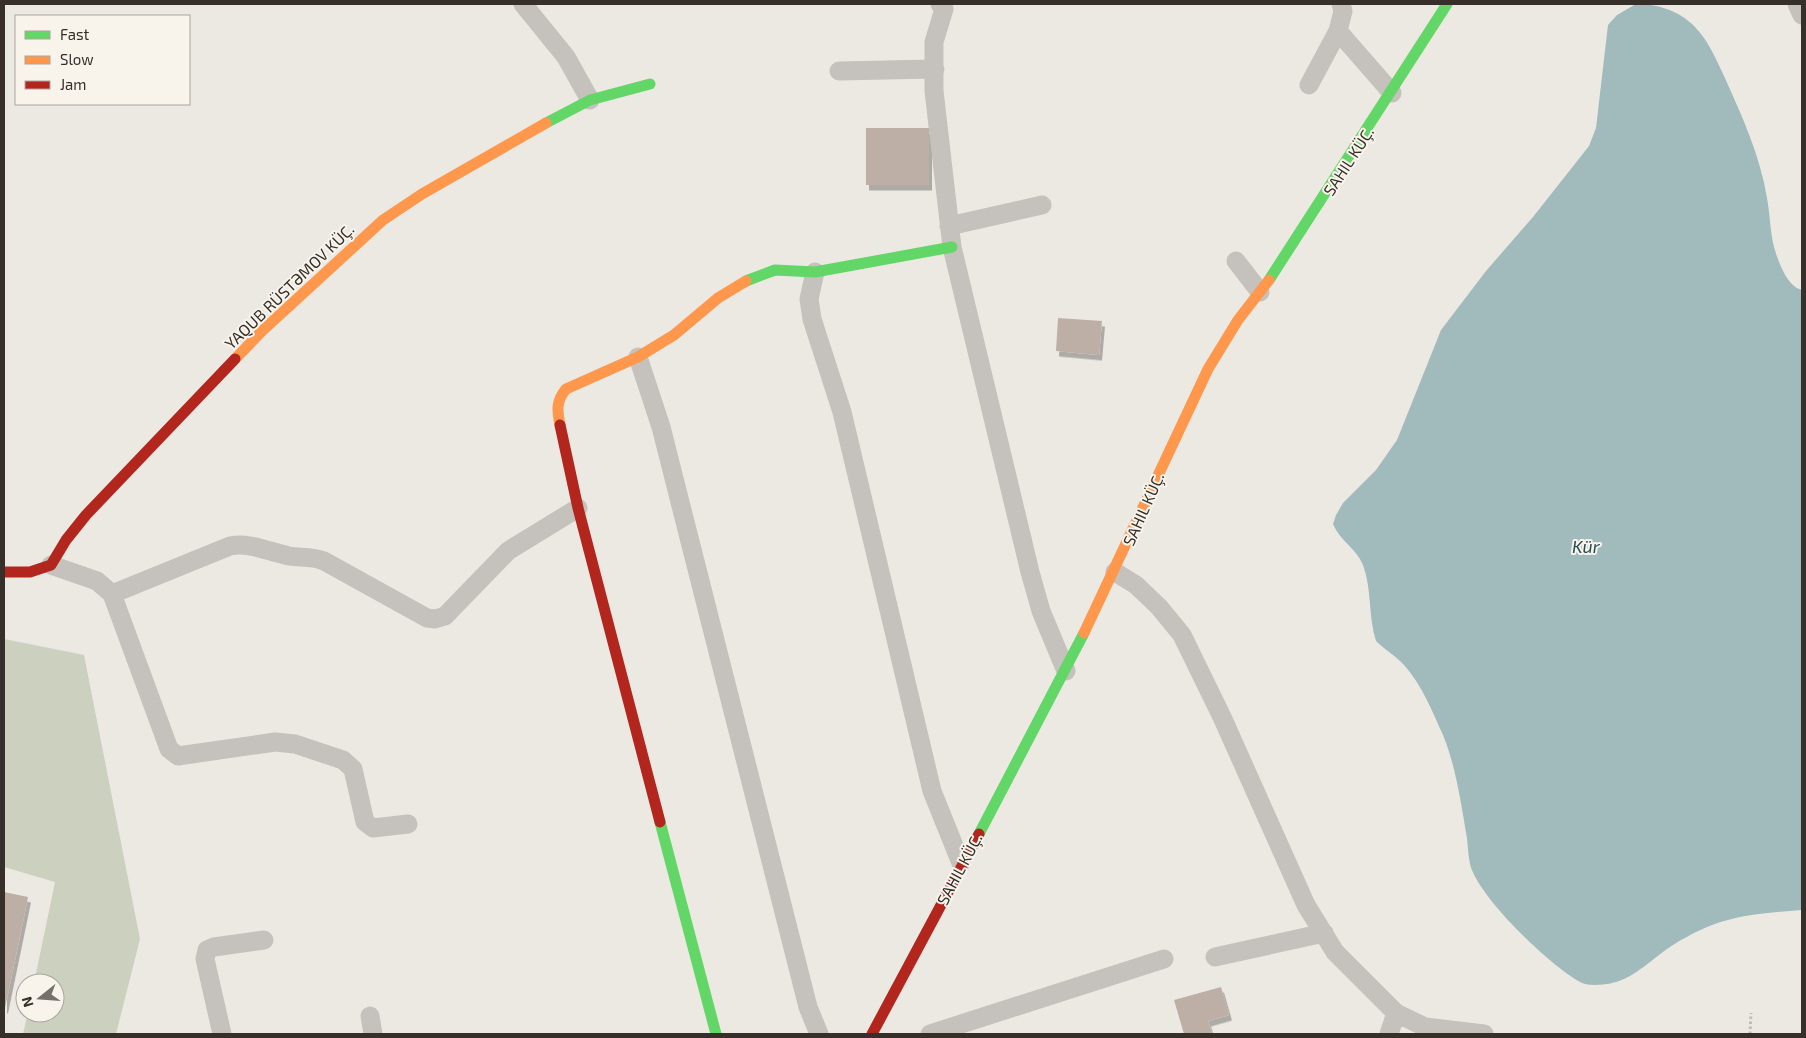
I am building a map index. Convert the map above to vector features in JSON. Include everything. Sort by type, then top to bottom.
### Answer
[{"type":"street","points":[[523,4],[566,58],[590,100]]},
{"type":"street","points":[[940,4],[944,9],[934,42],[934,91],[952,247],[1030,572],[1041,611],[1066,671]]},
{"type":"street","points":[[1309,85],[1338,32],[1343,11],[1341,4]]},
{"type":"street","name":"SAHIL KÜÇ.","points":[[872,1034],[889,1006],[961,863],[1066,671],[1208,369],[1238,320],[1279,268],[1447,4]]},
{"type":"street","points":[[1797,4],[1802,15]]},
{"type":"street","points":[[1338,32],[1392,93]]},
{"type":"street","points":[[839,71],[935,69]]},
{"type":"street","name":"YAQUB RÜSTƏMOV KÜÇ.","points":[[51,565],[66,540],[86,515],[262,331],[383,220],[422,194],[575,106],[590,100],[650,84]]},
{"type":"street","points":[[949,226],[1042,205]]},
{"type":"street","points":[[716,1034],[578,508],[557,411],[558,398],[566,389],[638,357],[674,335],[718,298],[747,280],[775,270],[815,272],[952,247]]},
{"type":"street","points":[[1236,261],[1260,292]]},
{"type":"street","points":[[815,272],[809,299],[812,320],[842,412],[932,791],[961,863]]},
{"type":"street","points":[[638,357],[661,427],[808,1006],[818,1034]]},
{"type":"street","points":[[112,594],[230,546],[242,544],[292,556],[312,556],[427,618],[436,620],[445,616],[463,595],[508,551],[578,508]]},
{"type":"street","points":[[4,572],[30,572],[51,565],[97,581],[112,594],[170,749],[178,756],[274,742],[295,744],[343,760],[353,769],[365,822],[373,828],[408,824]]},
{"type":"street","points":[[1114,572],[1136,585],[1160,606],[1182,635],[1222,716],[1306,905],[1335,952],[1396,1013],[1425,1027],[1484,1034]]},
{"type":"street","points":[[1215,957],[1324,933]]},
{"type":"street","points":[[222,1034],[205,959],[207,950],[214,946],[264,940]]},
{"type":"street","points":[[930,1034],[1164,959]]},
{"type":"street","points":[[1389,1034],[1396,1013]]},
{"type":"path","points":[[1750,1034],[1751,1013]]},
{"type":"green space","points":[[4,639],[84,655],[140,939],[116,1034],[23,1034],[26,1023],[65,1023],[65,973],[36,973],[55,882],[4,867]]},
{"type":"water","name":"Kür","points":[[1636,4],[1652,5],[1676,13],[1689,21],[1708,44],[1750,136],[1760,166],[1774,247],[1778,259],[1788,279],[1797,288],[1802,290],[1802,910],[1750,915],[1720,922],[1690,935],[1673,945],[1629,977],[1609,984],[1593,985],[1582,983],[1569,975],[1535,947],[1501,912],[1476,878],[1470,864],[1460,798],[1448,747],[1426,698],[1416,681],[1401,662],[1376,641],[1368,583],[1363,565],[1333,524],[1343,503],[1376,470],[1397,440],[1441,330],[1486,271],[1533,217],[1589,146],[1596,128],[1608,25],[1617,15]]},
{"type":"building","points":[[866,128],[929,128],[929,185],[866,185]]},
{"type":"building","points":[[1058,318],[1102,321],[1099,355],[1056,351]]},
{"type":"building","points":[[4,892],[28,897],[5,1008],[4,1008]]},
{"type":"building","points":[[1221,987],[1229,1015],[1208,1021],[1212,1034],[1184,1034],[1174,1000]]},
{"type":"traffic: fast","points":[[1269,280],[1447,4]]},
{"type":"traffic: fast","points":[[546,123],[590,100],[650,84]]},
{"type":"traffic: fast","points":[[746,281],[775,270],[815,272],[952,247]]},
{"type":"traffic: fast","points":[[979,834],[1084,633]]},
{"type":"traffic: fast","points":[[660,822],[716,1034]]},
{"type":"traffic: slow","points":[[235,359],[262,331],[383,220],[422,194],[546,123]]},
{"type":"traffic: slow","points":[[1084,633],[1208,369],[1238,320],[1269,280]]},
{"type":"traffic: slow","points":[[560,425],[558,406],[560,398],[566,389],[638,357],[674,335],[718,298],[746,281]]},
{"type":"traffic: jam","points":[[4,572],[30,572],[51,565],[66,540],[86,515],[235,359]]},
{"type":"traffic: jam","points":[[560,425],[578,508],[660,822]]},
{"type":"traffic: jam","points":[[872,1034],[979,834]]}]
